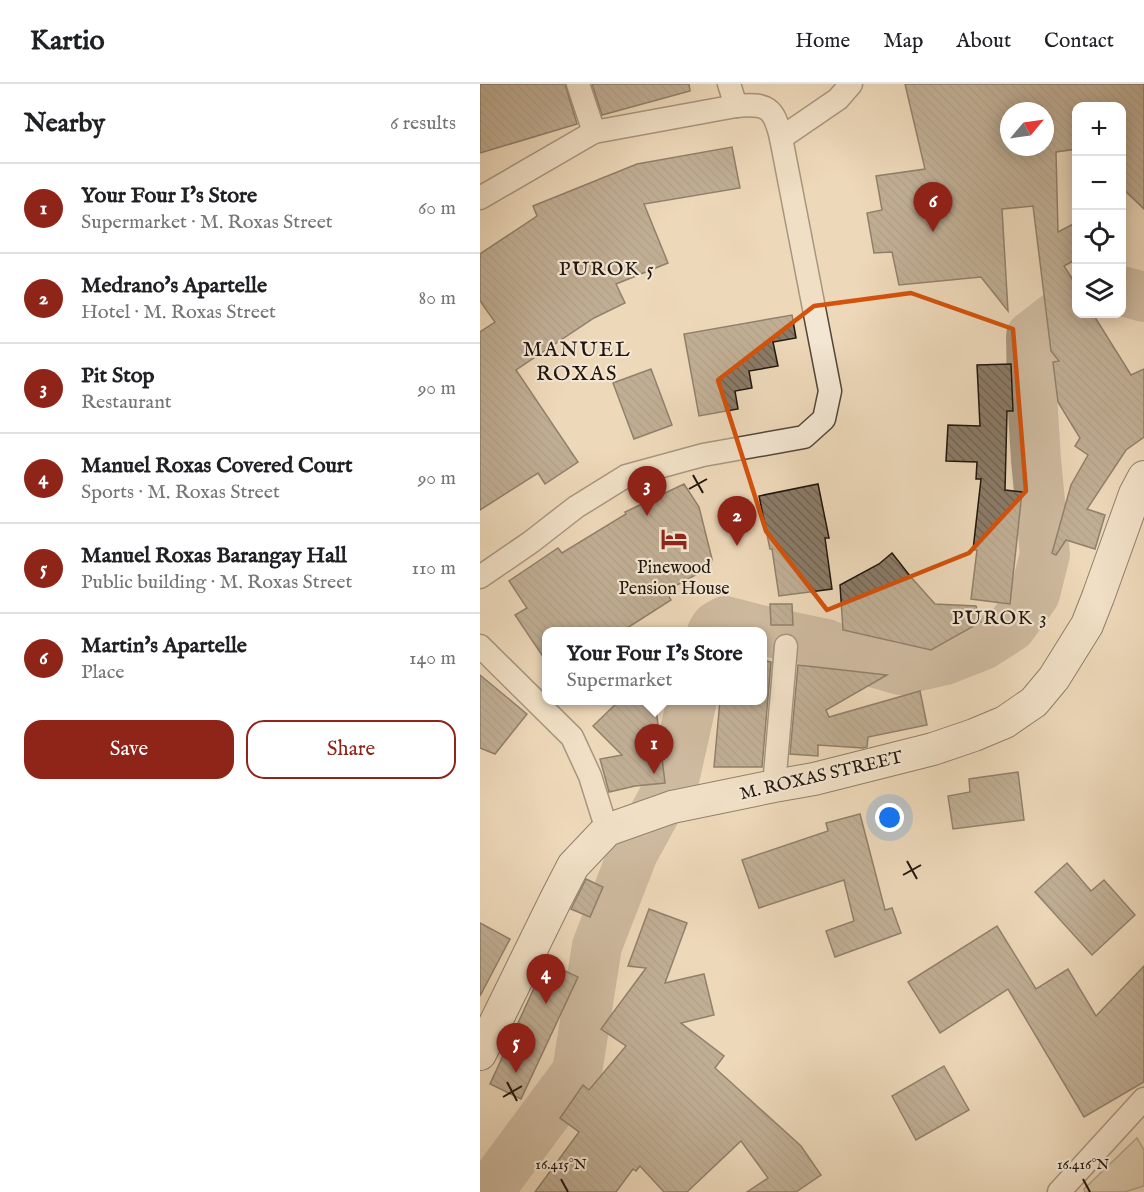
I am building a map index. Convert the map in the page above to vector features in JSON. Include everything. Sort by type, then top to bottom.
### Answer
[{"type":"main road","name":"M. ROXAS STREET","points":[[480,1054],[573,866],[607,830],[685,805],[814,779],[933,749],[1005,722],[1034,702],[1054,678],[1087,626],[1135,494],[1144,477]]},
{"type":"street","points":[[578,84],[594,132]]},
{"type":"street","points":[[729,84],[736,106]]},
{"type":"street","points":[[781,138],[838,99],[851,84]]},
{"type":"street","points":[[480,198],[594,132],[736,106],[753,105],[768,109],[777,120],[781,138],[830,391],[824,419],[804,436],[704,455],[626,476],[576,507],[480,577]]},
{"type":"street","points":[[480,646],[572,737],[590,776],[607,830]]},
{"type":"street","points":[[774,786],[786,646]]},
{"type":"street","points":[[1059,1192],[1144,1099]]},
{"type":"highlighted area","points":[[911,293],[1013,329],[1026,491],[969,553],[827,610],[766,531],[718,380],[814,306]]},
{"type":"shaded area","points":[[1137,1138],[1144,1150],[1144,1186],[1125,1192],[1085,1192],[1084,1189]]},
{"type":"building","points":[[480,84],[565,84],[577,124],[480,153]]},
{"type":"building","points":[[592,84],[689,84],[690,91],[602,115]]},
{"type":"building","points":[[905,84],[1144,84],[1144,209],[1126,192],[1126,102],[1072,102],[1072,150],[1056,152],[1058,232],[1072,225],[1072,262],[1064,266],[1072,278],[1072,318],[1095,318],[1131,375],[1144,369],[1144,437],[1126,450],[1087,509],[1105,515],[1095,549],[1066,540],[1056,555],[1052,553],[1071,485],[1088,455],[1075,446],[1080,438],[1058,402],[1053,362],[1059,361],[1051,351],[1033,206],[1002,209],[1008,311],[981,277],[899,285],[892,252],[874,253],[867,213],[882,210],[876,176],[925,169]]},
{"type":"building","points":[[732,147],[740,188],[644,204],[668,263],[616,284],[625,303],[594,318],[516,370],[578,462],[545,484],[538,473],[480,510],[480,332],[495,322],[480,301],[480,254],[537,216],[533,206],[637,164]]},
{"type":"building","points":[[792,315],[796,338],[773,342],[778,366],[749,371],[752,388],[735,391],[738,409],[699,416],[684,334]]},
{"type":"building","points":[[1011,364],[1013,411],[1007,411],[1005,490],[1022,492],[1010,604],[971,599],[977,550],[973,550],[981,479],[976,479],[977,462],[946,461],[948,425],[980,426],[977,365]]},
{"type":"building","points":[[651,369],[672,425],[634,439],[613,383]]},
{"type":"building","points":[[684,484],[699,507],[712,559],[710,567],[666,591],[671,600],[629,627],[542,627],[542,655],[515,615],[527,608],[509,581],[558,548],[562,553],[626,514],[625,512]]},
{"type":"building","points":[[818,484],[829,538],[825,538],[832,589],[779,596],[772,549],[770,549],[759,496]]},
{"type":"building","points":[[892,553],[935,604],[976,606],[981,622],[931,650],[843,630],[840,585],[879,564]]},
{"type":"building","points":[[770,604],[792,604],[793,625],[771,625]]},
{"type":"building","points":[[767,661],[771,662],[762,767],[714,767],[720,705],[767,705]]},
{"type":"building","points":[[798,665],[887,675],[826,710],[829,717],[920,691],[927,725],[868,737],[867,747],[863,748],[818,745],[818,756],[790,754]]},
{"type":"building","points":[[480,675],[527,714],[495,754],[480,748]]},
{"type":"building","points":[[615,705],[656,705],[665,783],[609,792],[600,759],[622,755],[593,726]]},
{"type":"building","points":[[1018,772],[1024,820],[953,829],[948,796],[970,792],[969,779]]},
{"type":"building","points":[[860,814],[885,910],[892,908],[901,933],[835,957],[826,931],[854,921],[844,880],[759,908],[742,860],[828,831],[826,823]]},
{"type":"building","points":[[1067,863],[1091,891],[1104,880],[1135,915],[1092,955],[1035,892]]},
{"type":"building","points":[[586,879],[603,887],[590,917],[571,909]]},
{"type":"building","points":[[649,909],[687,923],[665,983],[704,974],[714,1015],[681,1023],[724,1056],[715,1068],[801,1146],[821,1175],[796,1192],[747,1192],[768,1178],[741,1141],[687,1192],[664,1192],[640,1166],[636,1171],[633,1169],[616,1192],[535,1192],[579,1132],[560,1118],[583,1085],[589,1090],[626,1046],[601,1029],[646,968],[628,966]]},
{"type":"building","points":[[480,923],[510,939],[480,996]]},
{"type":"building","points":[[997,926],[1036,989],[1068,969],[1096,1016],[1144,966],[1144,1082],[1084,1117],[1008,989],[940,1033],[908,982]]},
{"type":"building","points":[[546,962],[578,977],[521,1099],[490,1084]]},
{"type":"building","points":[[944,1066],[969,1110],[916,1140],[892,1096]]},
{"type":"waterway","points":[[1126,292],[1144,297]]},
{"type":"waterway","points":[[767,632],[826,644],[862,659],[900,670],[945,660],[983,645],[1011,627],[1035,594],[1045,554],[1036,460],[1031,336],[1072,304]]},
{"type":"waterway","points":[[715,627],[725,621],[748,627]]},
{"type":"waterway","points":[[488,1192],[577,1072],[597,946],[633,853],[675,776],[691,705]]},
{"type":"place","name":"Martin's Apartelle","points":[[933,232]]},
{"type":"place","name":"Pit Stop","points":[[647,516]]},
{"type":"place","name":"Pinewood Pension House","points":[[674,539]]},
{"type":"place","name":"Medrano's Apartelle","points":[[737,546]]},
{"type":"place","name":"Your Four I's Store","points":[[654,774]]},
{"type":"place","name":"Manuel Roxas Covered Court","points":[[546,1004]]},
{"type":"place","name":"Manuel Roxas Barangay Hall","points":[[516,1073]]},
{"type":"district","name":"PUROK 5","points":[[607,268]]},
{"type":"district","name":"MANUEL ROXAS","points":[[577,361]]},
{"type":"district","name":"PUROK 3","points":[[1000,617]]}]
